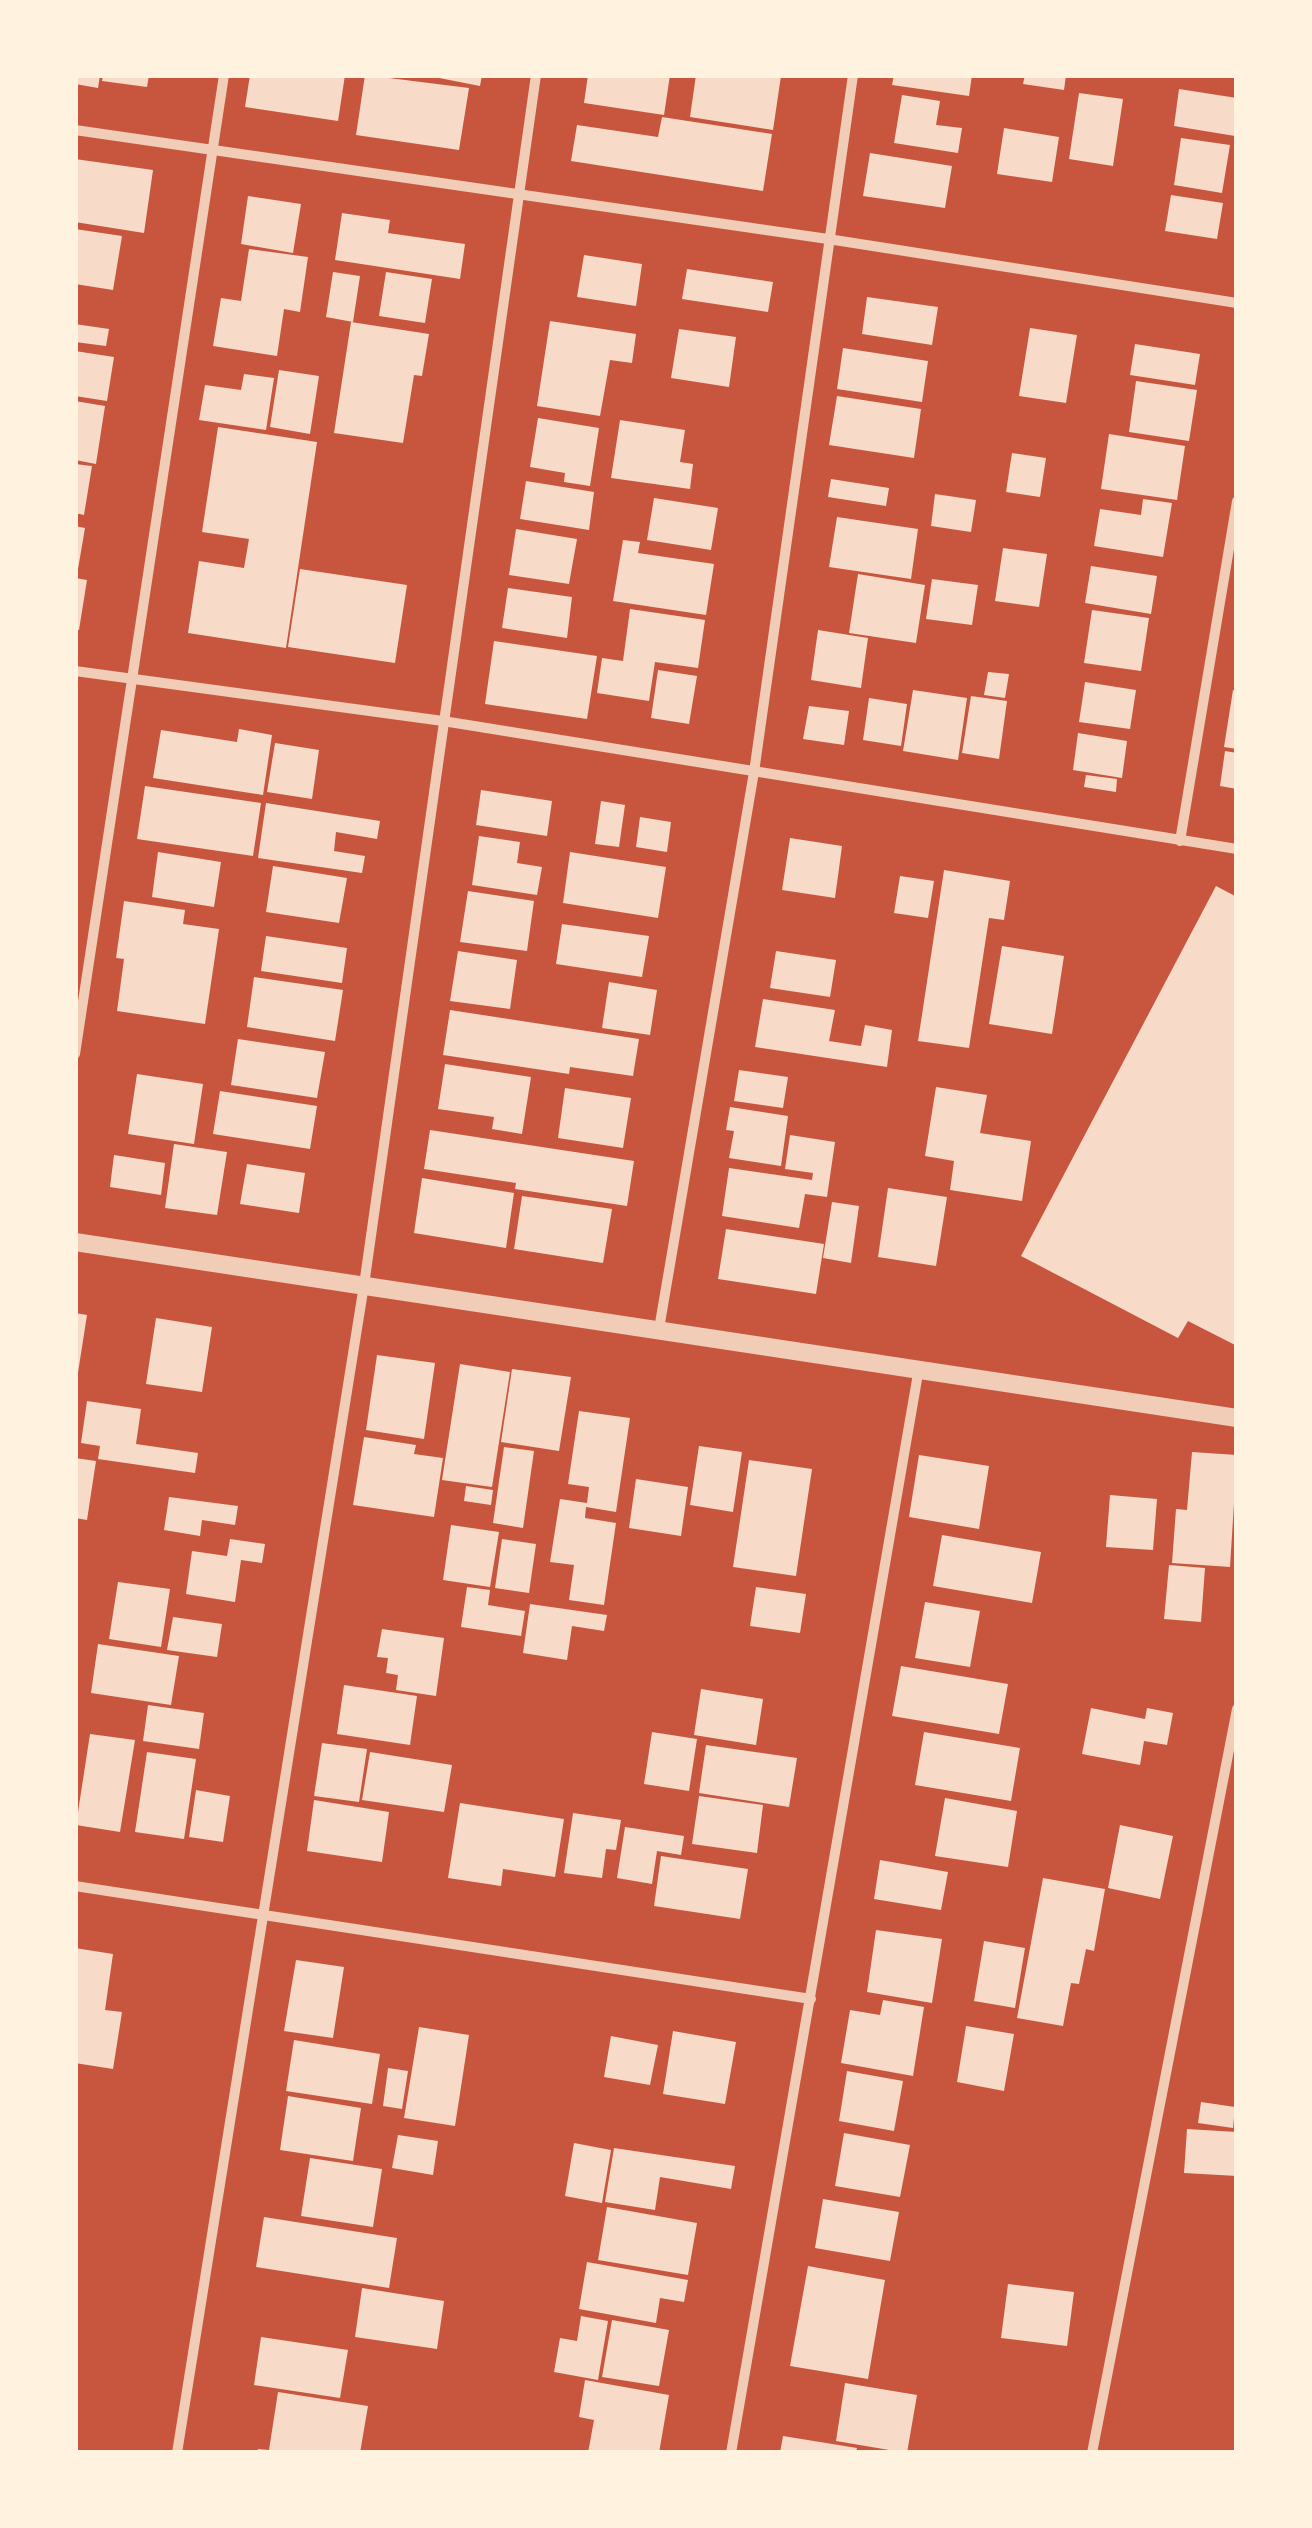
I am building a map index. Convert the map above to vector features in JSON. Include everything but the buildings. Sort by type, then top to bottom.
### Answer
[{"type":"street","points":[[75,1054],[224,75]]},
{"type":"street","points":[[177,2453],[364,1285],[536,75]]},
{"type":"street","points":[[659,1328],[754,772],[853,75]]},
{"type":"street","points":[[75,130],[828,239],[1237,303]]},
{"type":"street","points":[[1180,842],[1237,501]]},
{"type":"street","points":[[75,671],[443,721],[1237,849]]},
{"type":"street","points":[[75,1242],[1237,1418]]},
{"type":"street","points":[[731,2453],[919,1367]]},
{"type":"street","points":[[1092,2453],[1237,1708]]},
{"type":"street","points":[[75,1886],[811,1999]]}]
